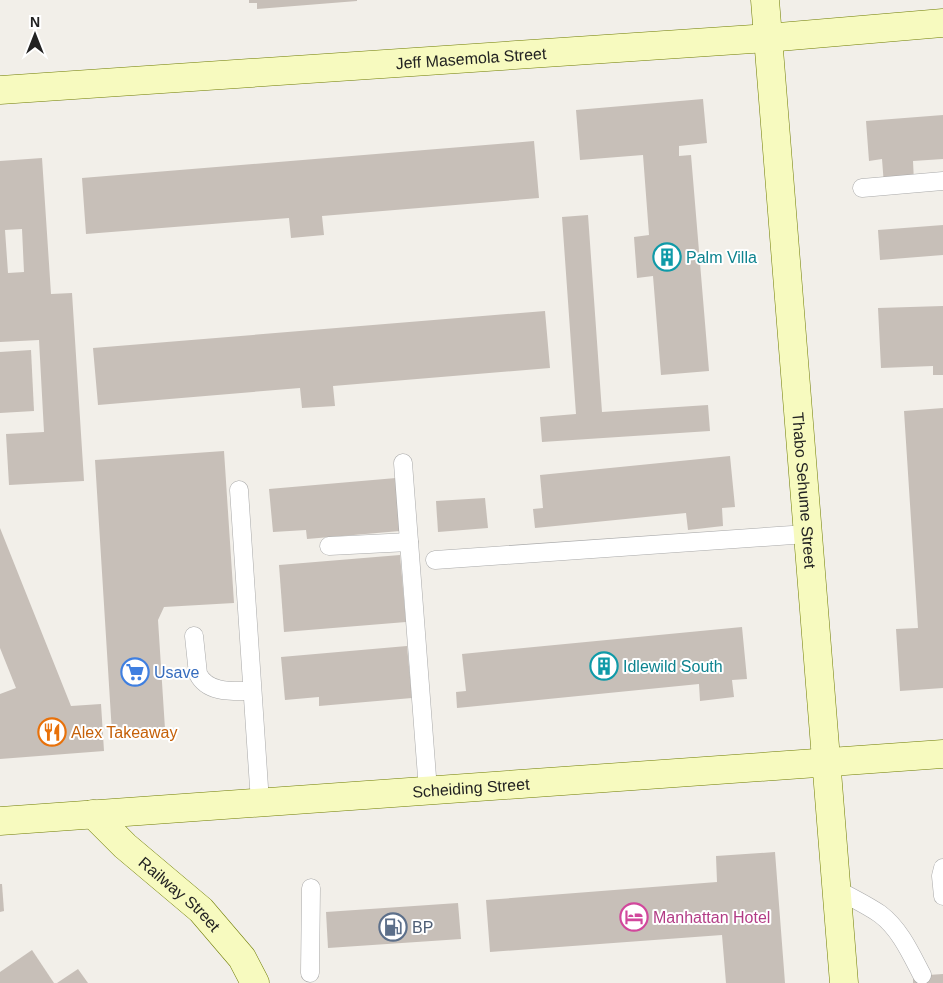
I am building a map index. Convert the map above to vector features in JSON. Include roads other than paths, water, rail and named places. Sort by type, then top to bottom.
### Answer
[{"type":"main road","name":"Thabo Sehume Street","points":[[765,0],[844,983]]},
{"type":"main road","name":"Jeff Masemola Street","points":[[0,90],[767,38],[943,22]]},
{"type":"main road","name":"Scheiding Street","points":[[0,820],[943,754]]},
{"type":"main road","name":"Railway Street","points":[[93,814],[125,846],[201,910],[242,958],[255,983]]},
{"type":"lane","points":[[862,188],[943,181]]},
{"type":"lane","points":[[403,463],[428,790]]},
{"type":"lane","points":[[239,490],[260,802]]},
{"type":"lane","points":[[435,560],[807,534]]},
{"type":"lane","points":[[329,546],[409,542]]},
{"type":"lane","points":[[194,636],[200,678],[214,688],[252,691]]},
{"type":"lane","points":[[943,868],[940,876],[943,896]]},
{"type":"lane","points":[[310,973],[311,888]]},
{"type":"lane","points":[[836,889],[881,915],[908,946],[922,975]]},
{"type":"place","name":"Palm Villa","points":[[667,257]]},
{"type":"place","name":"Idlewild South","points":[[604,666]]},
{"type":"place","name":"Usave","points":[[135,672]]},
{"type":"place","name":"Alex Takeaway","points":[[52,732]]},
{"type":"place","name":"Manhattan Hotel","points":[[634,917]]},
{"type":"place","name":"BP","points":[[393,927]]}]
